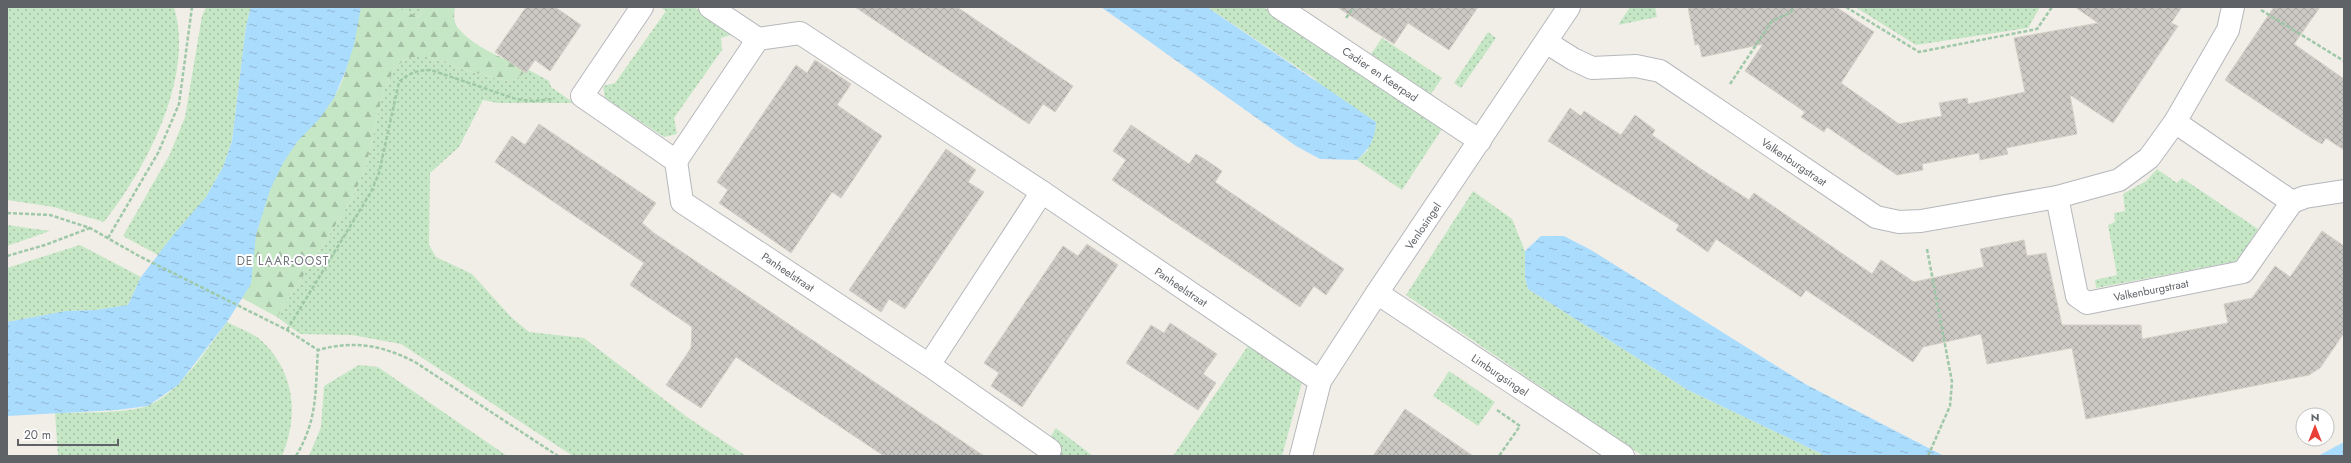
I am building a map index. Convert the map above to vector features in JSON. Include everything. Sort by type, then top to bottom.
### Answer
[{"type":"street","points":[[642,7],[582,96],[676,161],[758,39],[710,7]]},
{"type":"street","name":"Cadier en Keerpad","points":[[1279,7],[1480,141]]},
{"type":"street","name":"Venlosingel","points":[[1302,456],[1320,381],[1377,293],[1569,7]]},
{"type":"street","name":"Valkenburgstraat","points":[[1546,42],[1572,59],[1592,68],[1636,66],[1660,71],[1876,217],[1899,222],[1921,221],[2057,197],[2119,180],[2149,158],[2175,122],[2228,30],[2233,7]]},
{"type":"street","name":"Panheelstraat","points":[[758,39],[800,33],[1042,192],[1320,381]]},
{"type":"street","points":[[2175,122],[2292,202],[2305,197],[2344,191]]},
{"type":"street","name":"Panheelstraat","points":[[676,161],[682,202],[929,365],[1050,450]]},
{"type":"street","points":[[929,365],[1042,192]]},
{"type":"street","name":"Valkenburgstraat","points":[[2057,197],[2077,296],[2087,303],[2243,272],[2292,202]]},
{"type":"street","name":"Limburgsingel","points":[[1377,293],[1623,456]]},
{"type":"path","points":[[188,7],[190,12]]},
{"type":"path","points":[[108,238],[158,153],[179,104],[190,12],[192,7]]},
{"type":"path","points":[[1714,108],[1772,22],[1791,12],[1794,7]]},
{"type":"path","points":[[1846,7],[1919,52],[2037,29],[2052,7]]},
{"type":"path","points":[[2256,7],[2344,61]]},
{"type":"path","points":[[287,330],[371,192],[379,173],[399,82],[409,74],[419,70],[431,70],[516,99],[533,101],[582,96]]},
{"type":"path","points":[[7,213],[50,215],[90,228],[139,256],[287,330],[318,350],[349,344],[391,350],[415,362],[558,456]]},
{"type":"path","points":[[1921,221],[1952,382],[1950,406],[1928,456]]},
{"type":"path","points":[[7,256],[45,245],[90,228]]},
{"type":"path","points":[[296,456],[307,436],[312,422],[318,350]]},
{"type":"path","points":[[1497,410],[1520,426],[1499,456]]},
{"type":"green space","points":[[7,7],[174,7],[179,34],[178,63],[172,92],[163,121],[136,176],[104,222],[54,207],[7,200]]},
{"type":"green space","points":[[206,7],[251,7],[246,26],[232,141],[223,167],[206,197],[158,255],[123,236],[170,154],[185,117],[202,16]]},
{"type":"green space","points":[[361,7],[395,7],[419,17],[424,7],[455,7],[455,23],[465,35],[481,47],[529,70],[511,82],[465,70],[429,57],[410,57],[395,67],[383,93],[366,166],[352,199],[277,317],[242,298],[249,283],[259,219],[269,191],[284,160],[296,143],[329,105],[339,88],[347,66]]},
{"type":"green space","points":[[395,7],[424,7],[419,17]]},
{"type":"green space","points":[[660,7],[694,7],[734,34],[721,38],[722,50],[674,118],[677,134],[664,137],[605,98],[603,86],[615,83],[666,11]]},
{"type":"green space","points":[[1207,7],[1263,7],[1442,129],[1402,190],[1357,160],[1368,150],[1315,79]]},
{"type":"green space","points":[[1630,7],[1655,7],[1657,17],[1618,25]]},
{"type":"green space","points":[[1855,7],[2040,7],[2028,28],[1916,45]]},
{"type":"green space","points":[[1488,32],[1496,38],[1461,88],[1454,83]]},
{"type":"green space","points":[[1382,38],[1442,78],[1431,94],[1371,54]]},
{"type":"green space","points":[[410,57],[429,57],[465,70],[511,82],[529,70],[549,81],[551,87],[574,103],[498,103],[483,100],[459,147],[430,173],[429,245],[436,257],[472,274],[511,317],[529,332],[584,338],[687,417],[746,456],[573,456],[401,344],[352,335],[300,334],[277,317],[352,199],[366,166],[383,93],[395,67]]},
{"type":"green space","points":[[2157,169],[2177,183],[2182,178],[2258,229],[2238,261],[2096,288],[2095,280],[2117,275],[2108,225],[2115,222],[2114,213],[2125,211],[2123,194],[2146,181]]},
{"type":"green space","points":[[1473,191],[1512,219],[1525,251],[1525,278],[1528,289],[1688,390],[1826,456],[1643,456],[1406,295]]},
{"type":"green space","points":[[7,225],[50,231],[7,246]]},
{"type":"green space","points":[[80,245],[141,277],[128,305],[96,310],[66,311],[7,322],[7,268]]},
{"type":"green space","points":[[227,322],[250,333],[262,341],[273,353],[287,381],[291,395],[291,425],[282,456],[58,456],[55,413],[102,412],[138,409],[159,400],[170,392],[192,369]]},
{"type":"green space","points":[[1252,340],[1304,375],[1282,456],[1173,456]]},
{"type":"green space","points":[[359,365],[378,367],[507,456],[309,456],[321,427],[324,386]]},
{"type":"green space","points":[[1449,371],[1495,402],[1478,426],[1433,396]]},
{"type":"green space","points":[[1056,428],[1093,456],[1038,456]]},
{"type":"water","points":[[251,7],[361,7],[354,45],[346,70],[334,98],[320,118],[297,142],[283,163],[270,190],[256,235],[251,284],[227,322],[178,385],[148,406],[117,410],[7,416],[7,322],[66,311],[96,310],[128,305],[141,277],[174,234],[206,197],[223,167],[232,141],[246,26]]},
{"type":"water","points":[[1101,7],[1207,7],[1376,122],[1371,143],[1357,160],[1320,159],[1296,146]]},
{"type":"water","points":[[1541,236],[1564,236],[1591,250],[1807,385],[1944,456],[1826,456],[1688,390],[1528,289],[1525,278],[1525,251]]},
{"type":"water","points":[[2344,442],[2344,456],[2318,456],[2335,447]]},
{"type":"building","points":[[526,7],[555,7],[581,25],[550,71],[535,60],[526,73],[495,52]]},
{"type":"building","points":[[855,7],[957,7],[1073,86],[1055,112],[1043,104],[1029,124]]},
{"type":"building","points":[[1337,7],[1478,7],[1449,50],[1408,23],[1394,44]]},
{"type":"building","points":[[1688,7],[1836,7],[1874,32],[1841,83],[1899,124],[1942,116],[1939,103],[1967,98],[1968,104],[2025,92],[2014,38],[2098,23],[2075,7],[2182,7],[2171,23],[2178,26],[2113,123],[2070,95],[2077,134],[2006,148],[2008,154],[1980,160],[1979,153],[1922,164],[1923,170],[1897,175],[1827,127],[1824,132],[1801,117],[1805,112],[1745,71],[1763,44],[1702,57],[1699,44],[1695,45]]},
{"type":"building","points":[[2274,7],[2320,7],[2294,44],[2344,79],[2344,150],[2326,138],[2322,144],[2310,137],[2225,80]]},
{"type":"building","points":[[815,60],[851,84],[837,105],[882,136],[841,198],[832,192],[791,253],[719,203],[728,190],[717,182],[796,65],[807,73]]},
{"type":"building","points":[[1570,108],[1581,116],[1584,111],[1621,135],[1635,115],[1655,130],[1652,135],[1701,169],[1749,200],[1754,193],[1872,274],[1881,260],[1914,282],[1984,267],[1980,249],[2024,240],[2027,256],[2046,253],[2062,325],[2141,325],[2142,339],[2228,323],[2224,304],[2252,298],[2275,266],[2290,277],[2322,231],[2344,246],[2344,333],[2320,368],[2309,375],[2086,419],[2072,348],[1987,364],[1981,334],[1923,347],[1913,362],[1806,290],[1801,297],[1716,239],[1708,252],[1676,230],[1679,225],[1548,141]]},
{"type":"building","points":[[539,124],[656,203],[642,223],[654,233],[984,456],[884,456],[736,357],[701,408],[666,385],[691,348],[692,327],[630,285],[644,263],[495,162],[512,136],[525,145]]},
{"type":"building","points":[[1131,125],[1189,164],[1196,154],[1209,162],[1222,171],[1215,182],[1344,269],[1326,295],[1314,286],[1300,307],[1112,180],[1126,160],[1113,151]]},
{"type":"building","points":[[946,149],[976,170],[968,182],[984,192],[905,309],[889,299],[881,312],[849,290]]},
{"type":"building","points":[[1087,244],[1118,265],[1022,407],[991,386],[999,373],[984,363],[1063,246],[1078,256]]},
{"type":"building","points":[[1170,323],[1217,354],[1203,374],[1216,383],[1198,410],[1126,363],[1151,325],[1164,333]]},
{"type":"building","points":[[1405,409],[1473,456],[1373,456]]},
{"type":"district","name":"DE LAAR-OOST","points":[[283,261]]}]
